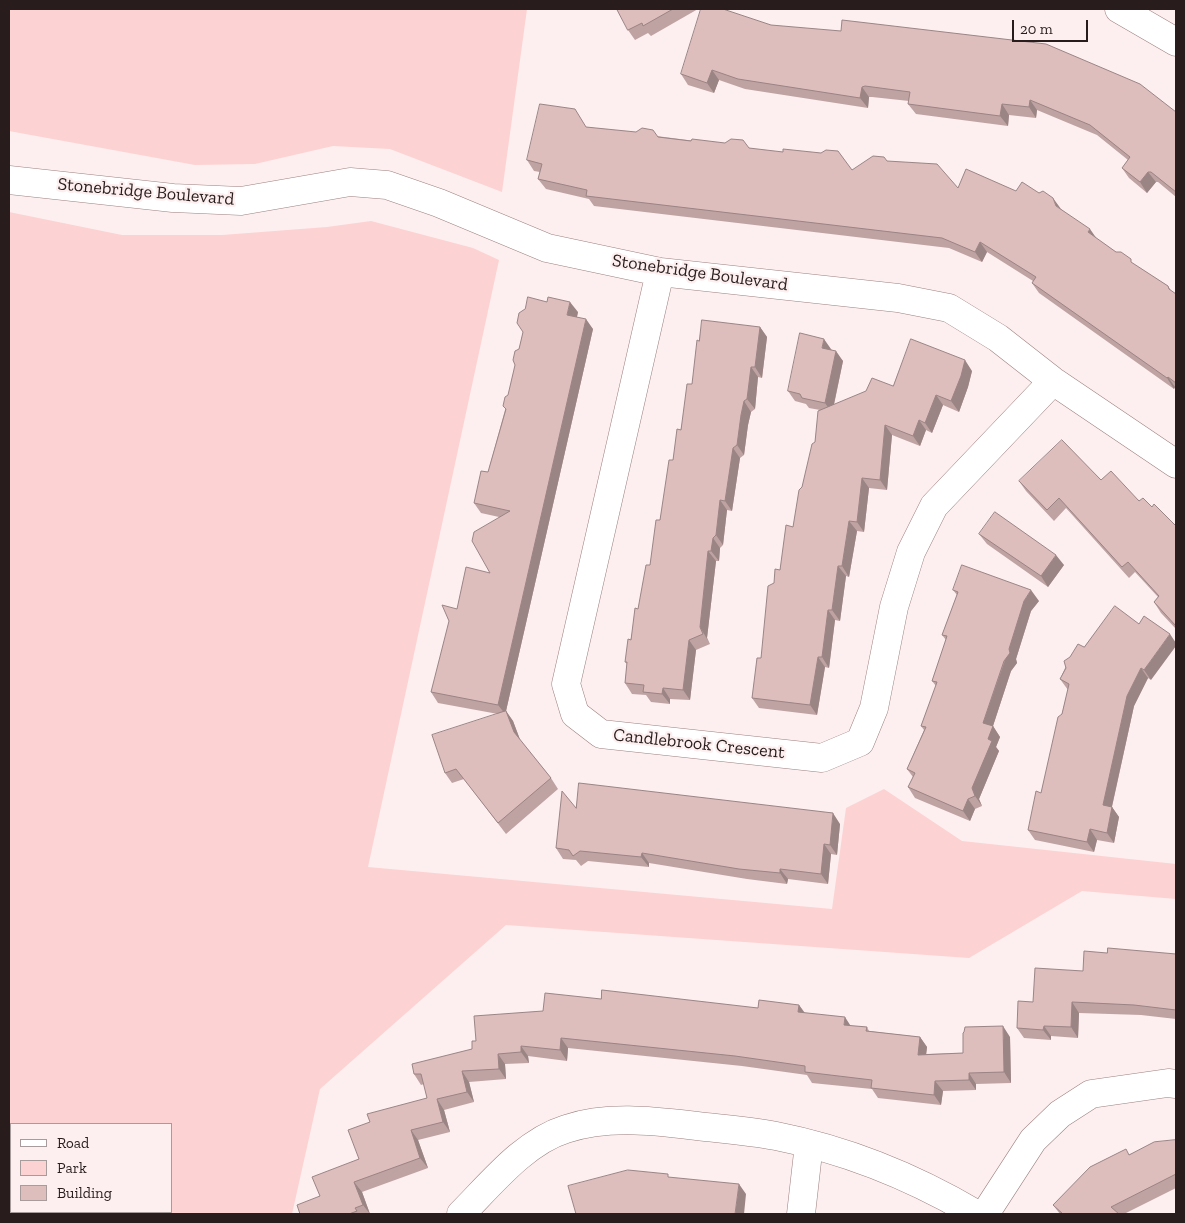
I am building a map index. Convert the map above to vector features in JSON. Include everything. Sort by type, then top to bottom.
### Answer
[{"type":"street","points":[[1118,9],[1176,42]]},
{"type":"street","name":"Stonebridge Boulevard","points":[[9,180],[173,198],[241,201],[350,182],[387,185],[439,203],[548,248],[660,272],[898,298],[950,308],[998,338],[1053,381],[1176,464]]},
{"type":"street","name":"Candlebrook Crescent","points":[[660,272],[566,684],[575,714],[601,734],[822,758],[860,742],[874,708],[894,607],[911,552],[934,506],[1053,381]]},
{"type":"street","points":[[985,1214],[1032,1140],[1060,1114],[1091,1094],[1168,1083],[1176,1084]]},
{"type":"street","points":[[461,1214],[523,1152],[564,1129],[606,1120],[683,1124],[776,1136],[809,1144],[877,1165],[937,1191],[976,1214]]},
{"type":"street","points":[[801,1214],[809,1144]]},
{"type":"green space","points":[[9,9],[527,9],[502,192],[390,149],[333,146],[255,164],[195,165],[9,131]]},
{"type":"green space","points":[[9,212],[122,235],[222,235],[327,227],[371,221],[473,248],[499,260],[368,867],[832,909],[846,808],[884,789],[962,841],[1176,864],[1176,899],[1082,891],[969,958],[506,925],[320,1089],[292,1214],[9,1214]]},
{"type":"building","points":[[617,9],[673,9],[643,26],[642,23],[628,30]]},
{"type":"building","points":[[701,9],[723,9],[771,25],[841,31],[842,20],[1046,44],[1140,84],[1176,112],[1176,192],[1151,172],[1148,172],[1140,182],[1122,168],[1130,157],[1090,125],[1030,100],[1029,107],[1002,104],[1000,116],[908,104],[910,92],[865,86],[862,87],[860,98],[738,79],[712,70],[707,83],[681,74]]},
{"type":"building","points":[[540,104],[575,109],[586,127],[636,132],[642,128],[653,130],[658,137],[691,141],[692,139],[725,143],[731,139],[743,140],[749,148],[783,152],[783,149],[821,153],[826,150],[838,151],[852,170],[873,156],[884,157],[887,161],[937,164],[958,188],[966,169],[1016,191],[1022,182],[1039,193],[1043,191],[1053,198],[1056,206],[1090,229],[1088,232],[1116,252],[1121,252],[1131,259],[1131,262],[1168,286],[1176,294],[1176,383],[1032,283],[1036,277],[980,242],[975,252],[942,238],[586,196],[587,190],[538,179],[542,164],[527,160]]},
{"type":"building","points":[[528,297],[547,302],[548,297],[570,302],[567,315],[586,319],[498,705],[431,692],[449,621],[442,605],[457,609],[466,567],[490,573],[472,541],[474,532],[510,511],[474,503],[481,471],[488,472],[506,409],[503,406],[505,397],[508,395],[515,365],[513,360],[515,351],[519,349],[523,332],[517,323],[519,313],[525,309]]},
{"type":"building","points":[[702,320],[760,327],[755,367],[751,367],[747,399],[744,401],[737,445],[733,448],[725,501],[720,500],[716,535],[713,538],[711,551],[708,551],[700,627],[703,634],[689,640],[683,690],[663,688],[662,694],[643,692],[644,685],[625,683],[628,639],[631,640],[635,608],[638,609],[646,565],[650,565],[656,520],[660,520],[669,460],[673,460],[677,429],[681,430],[687,384],[692,384],[697,340],[699,341]]},
{"type":"building","points":[[800,333],[824,339],[822,348],[836,351],[825,403],[802,398],[800,394],[788,391]]},
{"type":"building","points":[[911,339],[965,360],[951,401],[936,395],[925,423],[919,420],[913,436],[885,425],[880,480],[862,478],[857,522],[849,521],[842,566],[838,566],[832,610],[828,610],[822,657],[818,657],[810,705],[752,698],[757,658],[761,658],[768,586],[774,583],[775,569],[780,570],[786,525],[793,527],[799,490],[802,487],[812,444],[815,442],[818,411],[866,391],[872,378],[893,386]]},
{"type":"building","points":[[1062,440],[1101,480],[1111,471],[1139,501],[1143,498],[1152,507],[1154,504],[1176,526],[1176,626],[1154,602],[1159,596],[1128,562],[1122,567],[1059,498],[1047,510],[1019,481]]},
{"type":"building","points":[[995,512],[1056,555],[1041,576],[979,534]]},
{"type":"building","points":[[962,565],[1031,590],[1024,601],[1009,649],[1010,653],[1004,661],[983,723],[993,726],[988,739],[992,741],[972,788],[975,796],[968,799],[963,811],[908,787],[915,773],[907,769],[926,727],[921,726],[937,682],[932,681],[947,636],[942,635],[958,592],[953,590]]},
{"type":"building","points":[[1115,606],[1139,624],[1144,616],[1170,634],[1144,670],[1141,668],[1127,696],[1103,805],[1112,807],[1107,833],[1090,829],[1087,842],[1028,830],[1036,791],[1041,793],[1058,717],[1062,714],[1069,684],[1060,679],[1066,668],[1064,661],[1070,657],[1078,644],[1084,647]]},
{"type":"building","points":[[506,711],[514,732],[551,778],[498,823],[456,769],[445,773],[432,735]]},
{"type":"building","points":[[579,783],[833,813],[830,845],[824,844],[821,874],[780,869],[780,873],[739,869],[642,853],[641,857],[580,851],[573,856],[569,850],[556,848],[562,791],[576,808]]},
{"type":"building","points":[[1108,948],[1176,954],[1176,1010],[1134,1005],[1072,1002],[1071,1027],[1044,1026],[1043,1030],[1017,1028],[1018,1001],[1033,1002],[1035,968],[1083,971],[1084,951],[1107,953]]},
{"type":"building","points":[[602,990],[758,1008],[759,1000],[799,1005],[798,1012],[845,1017],[844,1025],[867,1027],[866,1031],[920,1037],[918,1055],[963,1053],[963,1033],[965,1027],[1003,1026],[1004,1072],[969,1073],[969,1080],[935,1081],[934,1095],[871,1088],[872,1080],[805,1072],[805,1066],[735,1056],[561,1038],[560,1050],[521,1046],[521,1052],[498,1054],[499,1069],[462,1071],[467,1092],[437,1099],[443,1122],[411,1130],[420,1158],[354,1182],[363,1205],[355,1208],[357,1211],[349,1214],[300,1214],[297,1205],[320,1196],[312,1177],[359,1159],[348,1130],[370,1122],[367,1114],[427,1098],[421,1074],[414,1074],[412,1064],[472,1049],[472,1041],[476,1041],[474,1016],[543,1011],[545,993],[601,999]]},
{"type":"building","points":[[1176,1140],[1176,1174],[1111,1207],[1119,1214],[1063,1214],[1053,1205],[1090,1167],[1126,1149],[1129,1155],[1154,1142]]},
{"type":"building","points":[[628,1170],[668,1174],[668,1177],[739,1184],[735,1214],[576,1214],[568,1186]]}]
